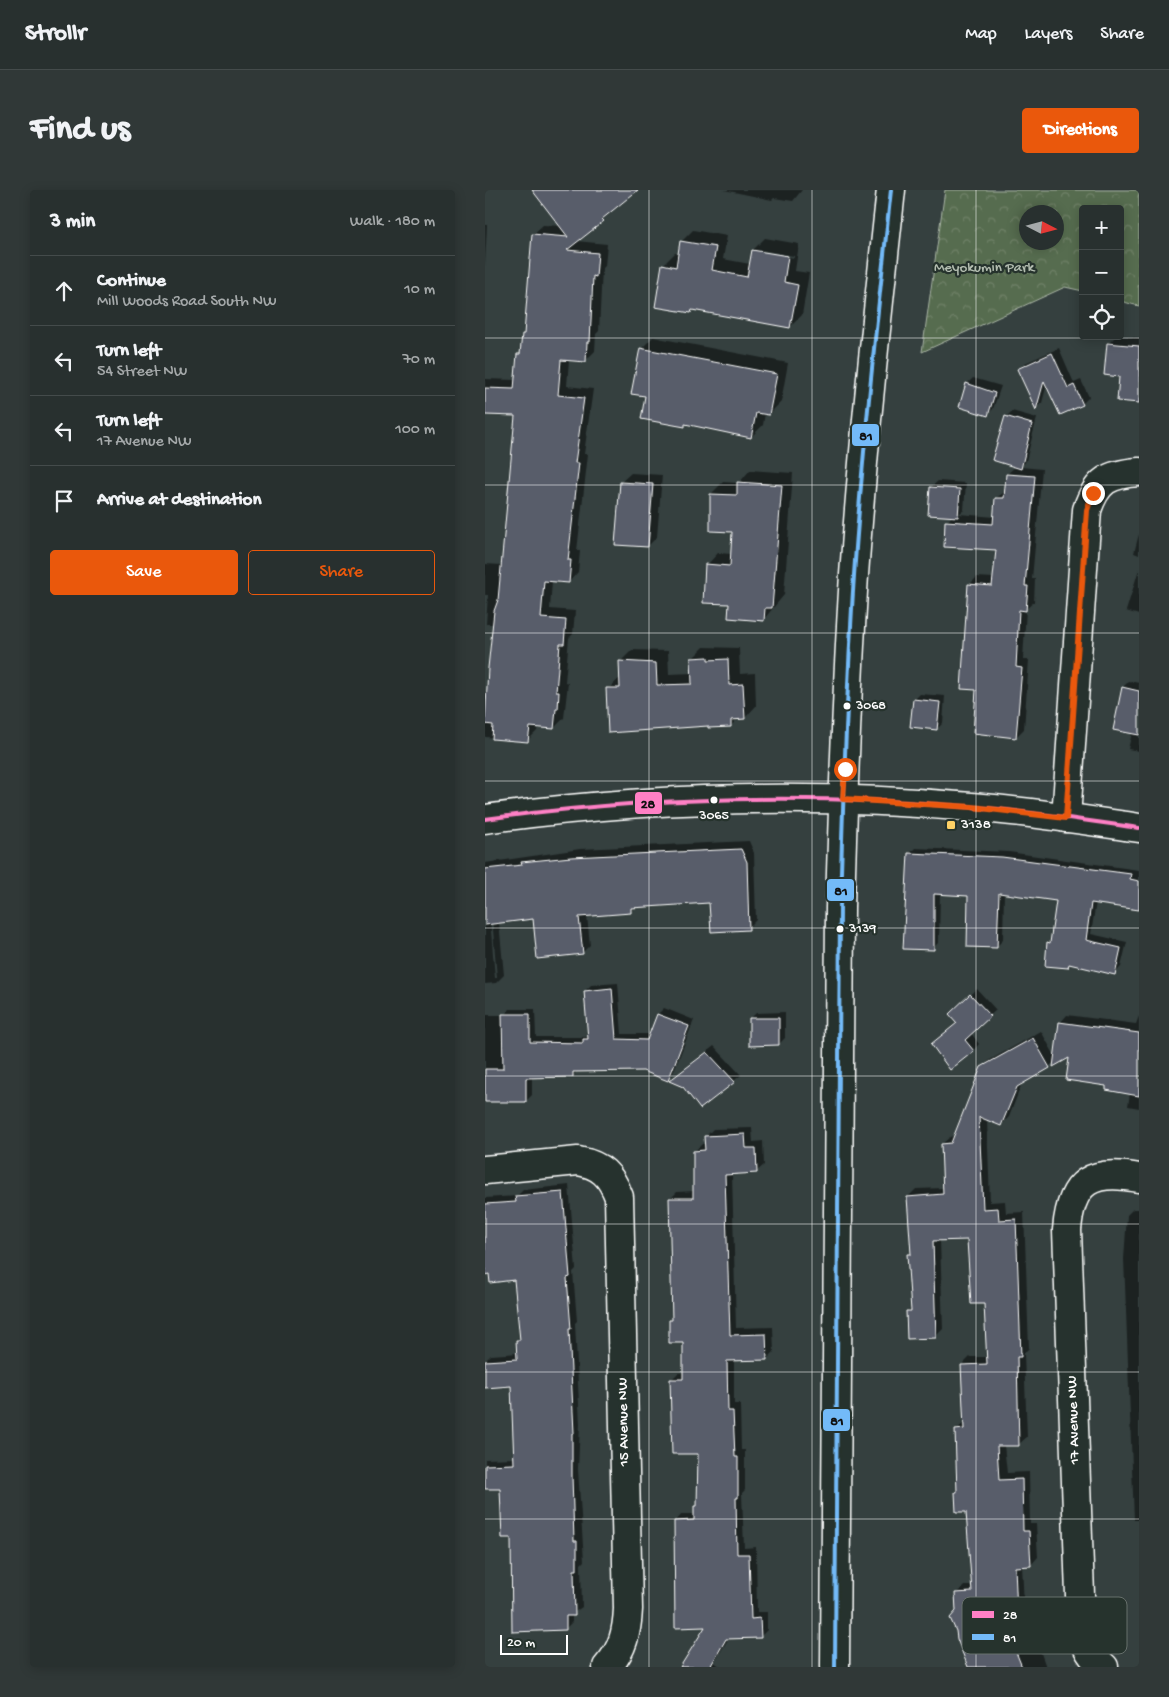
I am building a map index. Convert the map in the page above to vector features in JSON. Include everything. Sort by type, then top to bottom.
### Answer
[{"type":"street","points":[[835,1667],[840,918],[843,799],[861,484],[891,190]]},
{"type":"street","points":[[1066,818],[1087,510],[1093,493],[1102,481],[1121,473],[1139,472]]},
{"type":"street","points":[[485,820],[634,803],[843,799],[972,807],[1139,828]]},
{"type":"street","name":"15 Avenue NW","points":[[485,1170],[578,1161],[600,1167],[609,1174],[619,1197],[628,1608],[627,1627],[622,1646],[607,1667]]},
{"type":"street","name":"17 Avenue NW","points":[[1080,1597],[1067,1230],[1072,1200],[1077,1189],[1085,1182],[1109,1174],[1139,1178]]},
{"type":"green space","name":"Meyokumin Park","points":[[945,190],[1139,190],[1139,306],[1124,302],[1124,205],[1079,205],[1079,290],[1065,287],[922,352]]},
{"type":"building","points":[[532,190],[638,190],[602,219],[604,221],[567,250],[598,253],[596,277],[593,276],[590,342],[587,342],[586,362],[561,360],[558,395],[584,398],[575,463],[579,463],[568,560],[571,560],[569,583],[544,581],[541,618],[566,620],[564,644],[560,644],[556,692],[559,692],[558,709],[556,709],[554,729],[530,727],[528,742],[492,739],[493,725],[485,724],[488,668],[494,611],[498,600],[515,416],[485,415],[485,388],[514,389],[517,354],[520,354],[522,334],[524,334],[532,234],[568,237]]},
{"type":"building","points":[[680,241],[716,247],[712,270],[747,277],[752,250],[788,256],[784,282],[798,285],[790,328],[692,310],[691,313],[655,307],[662,264],[676,267]]},
{"type":"building","points":[[1107,343],[1139,346],[1139,403],[1117,401],[1119,377],[1104,375]]},
{"type":"building","points":[[640,348],[777,374],[769,415],[756,413],[751,438],[685,424],[685,427],[641,419],[645,396],[631,394]]},
{"type":"building","points":[[1052,353],[1068,388],[1074,385],[1083,405],[1060,415],[1044,381],[1036,410],[1017,369]]},
{"type":"building","points":[[966,383],[995,393],[988,416],[959,407]]},
{"type":"building","points":[[1005,416],[1032,424],[1021,469],[992,460]]},
{"type":"building","points":[[1006,474],[1035,476],[1025,586],[1028,586],[1026,611],[1019,610],[1016,667],[1022,668],[1016,738],[973,733],[976,690],[961,689],[968,584],[992,586],[996,550],[944,547],[945,521],[993,524],[995,498],[1004,498]]},
{"type":"building","points":[[620,482],[653,484],[648,547],[615,545]]},
{"type":"building","points":[[737,482],[782,485],[772,608],[765,608],[764,621],[728,618],[729,604],[703,603],[705,564],[730,566],[732,532],[710,531],[710,494],[737,495]]},
{"type":"building","points":[[930,487],[960,489],[958,517],[928,515]]},
{"type":"building","points":[[708,657],[708,660],[728,659],[729,685],[743,684],[745,719],[731,720],[731,727],[708,728],[708,726],[608,733],[606,688],[620,688],[619,661],[656,663],[657,685],[692,684],[691,658]]},
{"type":"building","points":[[1122,687],[1139,691],[1139,735],[1113,730]]},
{"type":"building","points":[[913,699],[940,702],[937,730],[910,727]]},
{"type":"building","points":[[741,849],[747,862],[749,930],[711,932],[709,903],[631,908],[631,913],[579,917],[583,954],[537,959],[533,919],[485,925],[485,869],[522,865],[521,862],[571,857]]},
{"type":"building","points":[[908,853],[1002,857],[1131,874],[1130,879],[1139,881],[1139,910],[1091,903],[1086,940],[1121,948],[1115,975],[1069,964],[1068,968],[1045,966],[1047,942],[1050,943],[1056,901],[999,893],[997,948],[967,947],[968,896],[934,894],[934,950],[903,949]]},
{"type":"building","points":[[612,988],[616,1039],[647,1040],[657,1014],[689,1026],[668,1081],[643,1071],[573,1072],[573,1077],[526,1078],[526,1102],[485,1102],[485,1069],[503,1069],[502,1014],[530,1014],[530,1042],[583,1043],[583,1039],[588,1039],[584,991]]},
{"type":"building","points":[[970,994],[991,1016],[965,1040],[974,1051],[950,1070],[931,1044],[957,1023],[949,1014]]},
{"type":"building","points":[[749,1018],[779,1018],[779,1045],[749,1046]]},
{"type":"building","points":[[1059,1022],[1139,1033],[1139,1096],[1106,1090],[1106,1086],[1066,1080],[1069,1058],[1053,1067]]},
{"type":"building","points":[[1033,1038],[1050,1068],[1017,1087],[1001,1126],[979,1117],[983,1209],[998,1208],[999,1220],[1016,1219],[1021,1357],[1017,1357],[1019,1446],[997,1446],[999,1480],[1022,1479],[1023,1531],[1029,1531],[1031,1566],[1015,1567],[1016,1597],[962,1597],[962,1652],[950,1618],[956,1611],[955,1593],[972,1592],[966,1512],[956,1512],[955,1430],[964,1429],[961,1365],[987,1364],[984,1304],[971,1304],[967,1240],[933,1241],[936,1338],[907,1339],[906,1311],[911,1311],[907,1254],[911,1254],[907,1197],[943,1194],[941,1144],[951,1143],[981,1067]]},
{"type":"building","points":[[707,1052],[735,1082],[700,1109],[683,1087],[669,1081]]},
{"type":"building","points":[[745,1134],[746,1148],[756,1148],[757,1173],[725,1175],[730,1335],[766,1334],[767,1360],[727,1361],[728,1411],[733,1411],[735,1457],[738,1457],[738,1498],[736,1498],[737,1554],[749,1554],[751,1619],[760,1618],[761,1638],[726,1639],[710,1667],[680,1667],[705,1627],[675,1628],[674,1521],[694,1520],[694,1506],[697,1506],[698,1454],[672,1454],[670,1379],[683,1379],[683,1343],[669,1343],[669,1320],[672,1320],[669,1198],[693,1198],[693,1151],[705,1150],[704,1136]]},
{"type":"building","points":[[563,1192],[570,1277],[567,1278],[571,1329],[569,1329],[574,1433],[572,1433],[572,1476],[574,1541],[577,1541],[577,1570],[574,1570],[575,1616],[566,1616],[566,1630],[512,1632],[511,1538],[502,1538],[500,1489],[485,1489],[485,1465],[514,1464],[511,1386],[485,1388],[485,1361],[517,1359],[516,1340],[520,1340],[514,1280],[490,1283],[489,1274],[485,1275],[485,1204],[516,1202],[515,1196]]},
{"type":"building","points":[[963,1654],[1017,1654],[1022,1667],[968,1667]]},
{"type":"transit line","name":"81","points":[[835,1667],[840,908],[844,783],[854,575],[871,382],[891,190]]},
{"type":"transit line","name":"28","points":[[485,819],[606,806],[667,802],[788,799],[849,800],[992,809],[1139,828]]},
{"type":"place","name":"3068","points":[[847,706]]},
{"type":"place","name":"3065","points":[[714,800]]},
{"type":"place","name":"3138","points":[[951,825]]},
{"type":"place","name":"3139","points":[[840,929]]},
{"type":"route","points":[[845,769],[843,799],[972,807],[1066,818],[1087,510],[1093,493]]}]
